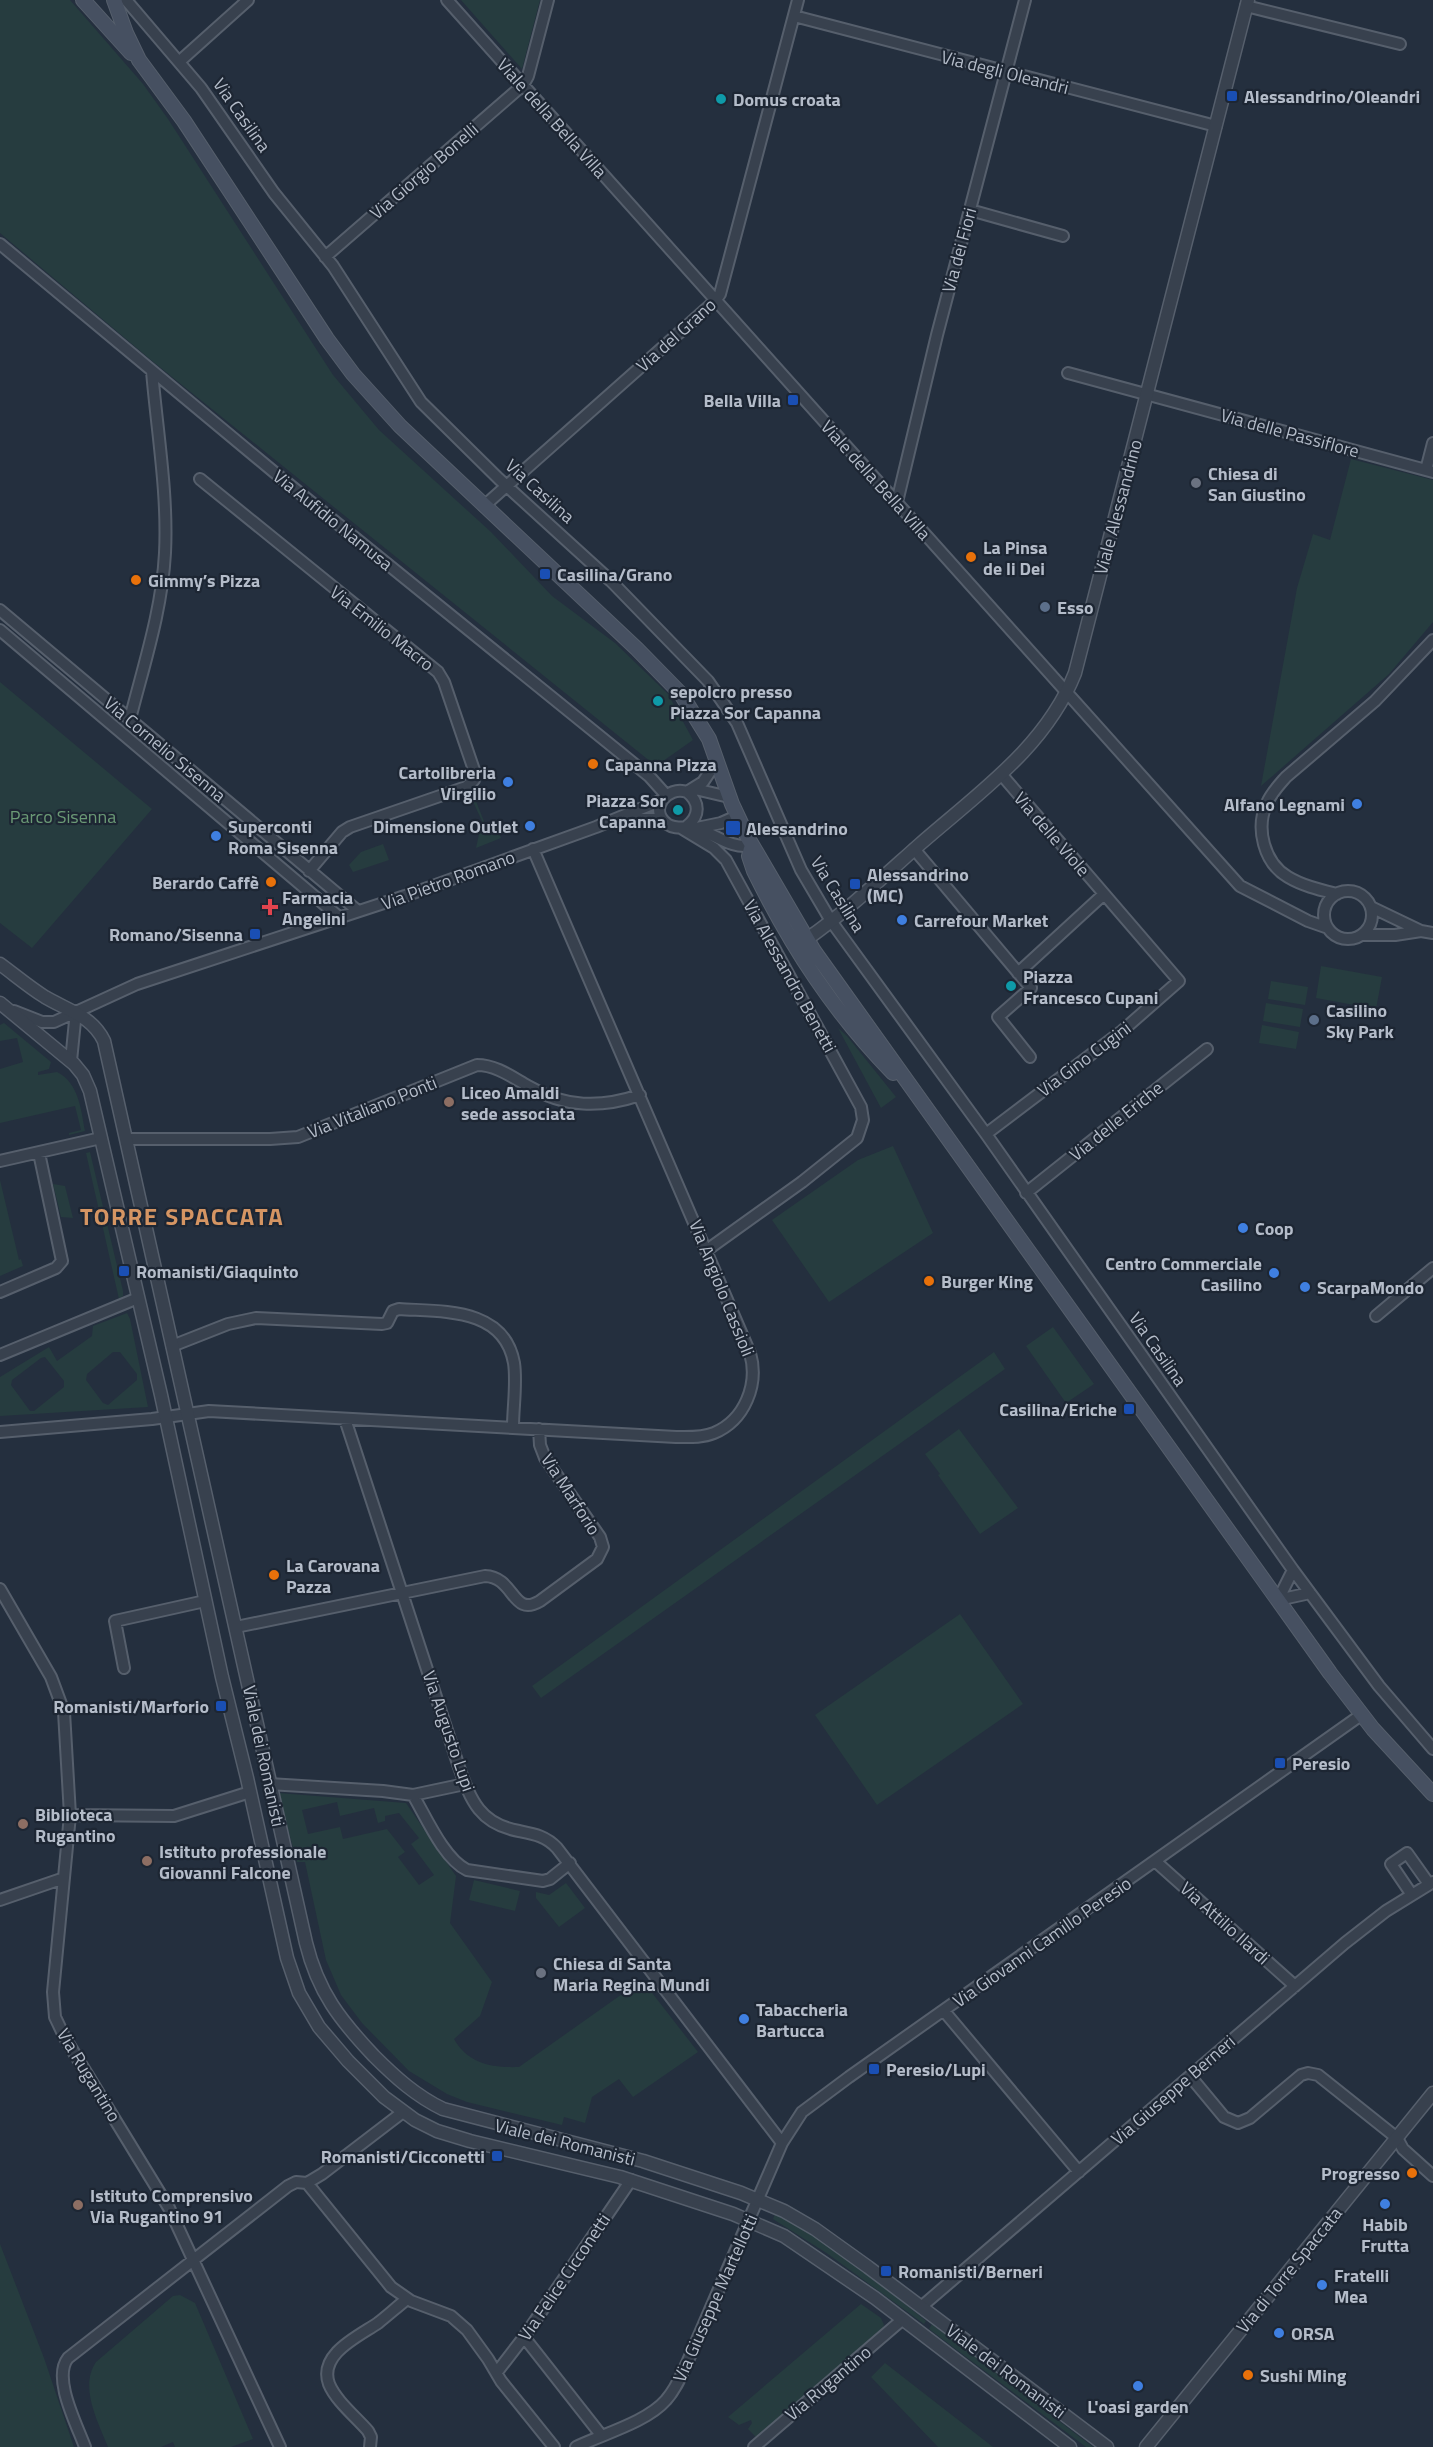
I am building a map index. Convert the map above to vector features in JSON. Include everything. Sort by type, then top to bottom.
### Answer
[{"type":"main road","points":[[83,0],[121,44],[139,60]]},
{"type":"main road","points":[[114,0],[139,60],[184,121],[348,368],[400,426],[674,686],[688,703],[705,732],[737,816],[807,939],[1361,1715],[1433,1794]]},
{"type":"main road","points":[[752,845],[749,856],[754,871],[806,966],[863,1041],[895,1076],[919,1096]]},
{"type":"street","name":"Via Casilina","points":[[126,0],[210,100],[279,199],[326,257],[421,402],[507,486],[611,581],[708,681],[737,723],[801,870],[831,921],[986,1134],[1293,1570],[1379,1686],[1433,1749]]},
{"type":"street","points":[[180,62],[248,0]]},
{"type":"street","name":"Viale della Bella Villa","points":[[447,0],[1240,886],[1347,939],[1362,934],[1395,935],[1421,931]]},
{"type":"street","points":[[523,85],[528,76],[548,0]]},
{"type":"street","name":"Via del Grano","points":[[484,506],[715,301],[720,294],[798,0]]},
{"type":"street","name":"Via dei Fiori","points":[[897,502],[936,335],[1025,0]]},
{"type":"street","points":[[1247,3],[1400,44]]},
{"type":"street","name":"Viale Alessandrino","points":[[807,939],[831,921],[1001,774],[1038,737],[1067,693],[1075,673],[1247,3]]},
{"type":"street","name":"Via degli Oleandri","points":[[794,16],[1216,126]]},
{"type":"street","name":"Via Giorgio Bonelli","points":[[326,257],[523,85]]},
{"type":"street","points":[[970,210],[1063,236]]},
{"type":"street","name":"Via Aufidio Namusa","points":[[0,244],[152,371],[649,776],[664,797]]},
{"type":"street","points":[[130,719],[154,627],[165,554],[163,487],[152,371]]},
{"type":"street","name":"Via delle Passiflore","points":[[1068,372],[1430,471]]},
{"type":"street","points":[[1430,471],[1433,443]]},
{"type":"street","name":"Via Emilio Macro","points":[[200,479],[438,672],[444,682],[474,770],[474,780],[466,787],[347,828],[309,871]]},
{"type":"street","name":"Via Cornelio Sisenna","points":[[0,610],[358,911]]},
{"type":"street","name":"Via Cornelio Sisenna","points":[[0,630],[339,917]]},
{"type":"street","name":"Viale della Bella Villa","points":[[1433,640],[1375,701],[1286,777],[1274,790],[1266,805],[1262,825],[1265,847],[1275,867],[1288,877],[1304,885],[1337,894],[1353,892],[1367,900],[1371,907],[1421,931],[1433,933]]},
{"type":"street","points":[[691,791],[705,780],[717,761]]},
{"type":"street","name":"Via delle Viole","points":[[1001,774],[1179,981]]},
{"type":"street","points":[[729,797],[677,790],[664,797],[659,809],[662,819],[670,826],[689,827],[721,823],[737,816]]},
{"type":"street","points":[[689,827],[698,809],[691,791]]},
{"type":"street","name":"Via Pietro Romano","points":[[76,1011],[137,984],[405,897],[617,819],[664,797]]},
{"type":"street","name":"Via Pietro Romano","points":[[617,819],[662,819]]},
{"type":"street","points":[[689,827],[740,846],[752,845]]},
{"type":"street","name":"Via Alessandro Benetti","points":[[689,827],[726,860],[839,1064],[863,1115],[860,1133],[851,1142],[802,1182],[707,1250]]},
{"type":"street","name":"Via Angiolo Cassioli","points":[[0,1432],[209,1411],[243,1411],[345,1419],[689,1437],[714,1433],[732,1419],[751,1393],[754,1371],[743,1335],[533,849]]},
{"type":"street","points":[[914,849],[1030,988],[998,1017],[1030,1057]]},
{"type":"street","points":[[1018,973],[1104,894]]},
{"type":"street","points":[[1328,928],[1326,908],[1337,894]]},
{"type":"street","points":[[1362,934],[1371,922],[1371,907]]},
{"type":"street","name":"Viale dei Romanisti","points":[[0,964],[43,996],[76,1011],[96,1029],[104,1041],[308,1951],[318,1980],[343,2023],[399,2080],[419,2096],[450,2112],[625,2156],[759,2199],[794,2216],[921,2307],[1107,2447]]},
{"type":"street","name":"Via Gino Cugini","points":[[986,1134],[1122,1031],[1179,981]]},
{"type":"street","name":"Viale dei Romanisti","points":[[2,1007],[47,1023],[57,1021],[76,1011]]},
{"type":"street","name":"Viale dei Romanisti","points":[[2,1007],[71,1061],[83,1075],[89,1087],[287,1958],[299,1993],[313,2019],[334,2045],[379,2092],[403,2112],[429,2128],[452,2137],[631,2180],[749,2220],[798,2244],[903,2319],[1070,2447]]},
{"type":"street","points":[[71,1061],[76,1011]]},
{"type":"street","name":"Via delle Eriche","points":[[1026,1193],[1207,1049]]},
{"type":"street","name":"Via Vitaliano Ponti","points":[[126,1139],[298,1137],[477,1065],[487,1065],[500,1070],[541,1094],[560,1101],[598,1105],[640,1095]]},
{"type":"street","points":[[0,1161],[101,1138]]},
{"type":"street","points":[[0,1292],[56,1268],[63,1261],[39,1153]]},
{"type":"street","points":[[1377,1316],[1433,1268]]},
{"type":"street","points":[[0,1355],[138,1298]]},
{"type":"street","points":[[172,1347],[228,1324],[256,1318],[382,1324],[387,1323],[391,1314],[396,1310],[467,1314],[493,1328],[511,1354],[514,1370],[513,1427]]},
{"type":"street","name":"Via Augusto Lupi","points":[[345,1419],[465,1784],[475,1805],[489,1820],[503,1828],[546,1838],[570,1863],[782,2143]]},
{"type":"street","name":"Via Marforio","points":[[236,1627],[488,1576],[503,1581],[519,1602],[530,1606],[540,1601],[601,1556],[603,1547],[600,1537],[542,1452],[539,1429]]},
{"type":"street","points":[[1278,1599],[1293,1570]]},
{"type":"street","name":"Via Rugantino","points":[[0,1589],[51,1677],[61,1702],[66,1737],[70,1815],[52,1992],[55,2017],[65,2038],[163,2198],[280,2447]]},
{"type":"street","points":[[1278,1599],[1310,1593]]},
{"type":"street","points":[[124,1668],[115,1620],[205,1601]]},
{"type":"street","name":"Via Giovanni Camillo Peresio","points":[[759,2199],[782,2143],[795,2121],[807,2108],[1361,1715]]},
{"type":"street","points":[[269,1784],[413,1795],[465,1784]]},
{"type":"street","points":[[70,1815],[174,1816],[250,1792]]},
{"type":"street","points":[[413,1795],[449,1855],[467,1870],[543,1881],[550,1879],[570,1863]]},
{"type":"street","points":[[1412,1895],[1391,1864],[1407,1853],[1431,1883]]},
{"type":"street","name":"Via Attilio Ilardi","points":[[1155,1861],[1295,1986]]},
{"type":"street","points":[[0,1900],[64,1878]]},
{"type":"street","name":"Via Giuseppe Berneri","points":[[921,2307],[1368,1925],[1431,1883]]},
{"type":"street","points":[[944,2011],[1079,2172]]},
{"type":"street","points":[[1190,2076],[1224,2117],[1238,2123],[1250,2118],[1298,2077],[1304,2073],[1313,2073],[1397,2138],[1402,2149],[1433,2176]]},
{"type":"street","name":"Via di Torre Spaccata","points":[[1146,2447],[1433,2093]]},
{"type":"street","points":[[85,2447],[64,2386],[62,2368],[72,2354],[288,2186],[296,2182],[307,2183],[403,2112]]},
{"type":"street","name":"Via Felice Cicconetti","points":[[497,2372],[524,2337],[631,2180]]},
{"type":"street","points":[[307,2183],[387,2283],[407,2299],[454,2318],[474,2339],[554,2447]]},
{"type":"street","name":"Via Giuseppe Martellotti","points":[[576,2447],[653,2411],[670,2395],[681,2376],[759,2199]]},
{"type":"street","points":[[370,2447],[371,2437],[368,2431],[330,2386],[327,2373],[328,2364],[358,2334],[376,2324],[407,2299]]},
{"type":"street","name":"Via Rugantino","points":[[754,2447],[903,2319]]},
{"type":"street","points":[[524,2337],[601,2435]]},
{"type":"green space","points":[[0,0],[70,0],[143,84],[333,375],[379,430],[491,532],[552,596],[615,643],[668,694],[693,740],[656,766],[151,360],[0,233]]},
{"type":"green space","points":[[461,0],[540,0],[522,69]]},
{"type":"green space","points":[[1351,459],[1433,480],[1433,622],[1389,674],[1261,786],[1297,588],[1313,534],[1330,540]]},
{"type":"green space","name":"Parco Sisenna","points":[[0,682],[152,809],[32,948],[0,923]]},
{"type":"green space","points":[[472,791],[487,829],[495,823],[501,838],[476,848],[482,821],[470,795]]},
{"type":"green space","points":[[383,844],[389,860],[353,872],[349,865],[361,852]]},
{"type":"green space","points":[[1321,966],[1382,977],[1376,1009],[1316,998]]},
{"type":"green space","points":[[1271,981],[1308,987],[1305,1005],[1268,999]]},
{"type":"green space","points":[[1266,1003],[1303,1009],[1300,1027],[1263,1021]]},
{"type":"green space","points":[[4,1023],[51,1062],[49,1069],[38,1072],[38,1075],[57,1072],[70,1083],[78,1098],[85,1131],[69,1135],[69,1133],[81,1130],[75,1106],[0,1123],[0,1069],[23,1062],[17,1038],[0,1041],[0,1025]]},
{"type":"green space","points":[[1262,1025],[1299,1032],[1296,1049],[1259,1043]]},
{"type":"green space","points":[[838,1028],[896,1097],[881,1108]]},
{"type":"green space","points":[[893,1146],[933,1233],[829,1302],[772,1220],[858,1160]]},
{"type":"green space","points":[[90,1152],[123,1291],[123,1296],[119,1299],[86,1153]]},
{"type":"green space","points":[[0,1180],[19,1260],[21,1259],[23,1266],[0,1276]]},
{"type":"green space","points":[[53,1184],[65,1186],[73,1218],[61,1217]]},
{"type":"green space","points":[[127,1313],[148,1407],[0,1416],[0,1377],[49,1347],[57,1361],[92,1336],[93,1326]],"holes":[[[113,1352],[120,1352],[137,1374],[137,1380],[108,1405],[103,1403],[86,1380],[87,1374]],[[45,1357],[64,1381],[64,1387],[34,1411],[30,1411],[11,1385],[12,1380]]]},
{"type":"green space","points":[[1053,1327],[1094,1384],[1066,1403],[1026,1346]]},
{"type":"green space","points":[[994,1352],[1005,1369],[541,1698],[532,1686]]},
{"type":"green space","points":[[959,1429],[1018,1508],[980,1534],[925,1454]]},
{"type":"green space","points":[[960,1614],[1023,1704],[877,1805],[815,1715]]},
{"type":"green space","points":[[278,1793],[406,1803],[456,1876],[450,1923],[492,1982],[480,2016],[454,2039],[466,2054],[482,2063],[500,2067],[519,2067],[642,1980],[698,2052],[633,2097],[619,2079],[592,2097],[585,2123],[564,2117],[562,2125],[467,2102],[447,2094],[409,2071],[362,2023],[341,1995],[326,1960],[305,1862],[297,1862]],"holes":[[[337,1802],[340,1816],[374,1808],[378,1823],[385,1821],[385,1816],[399,1813],[419,1838],[411,1844],[434,1875],[419,1885],[398,1857],[405,1852],[387,1829],[343,1839],[340,1827],[308,1834],[302,1810]]]},
{"type":"green space","points":[[474,1880],[520,1891],[515,1911],[469,1900]]},
{"type":"green space","points":[[566,1883],[585,1908],[559,1927],[536,1898],[536,1892],[549,1895]]},
{"type":"green space","points":[[775,2214],[815,2237],[853,2263],[926,2321],[924,2324],[828,2254],[773,2219]]},
{"type":"green space","points":[[0,2244],[44,2358],[74,2447],[0,2447]]},
{"type":"green space","points":[[180,2295],[195,2303],[253,2439],[231,2447],[175,2447],[173,2442],[161,2447],[108,2447],[92,2404],[89,2382],[91,2372],[96,2362],[173,2296]]},
{"type":"green space","points":[[861,2304],[881,2318],[884,2325],[882,2330],[756,2437],[748,2429],[752,2423],[751,2420],[739,2425],[728,2417]]},
{"type":"green space","points":[[932,2324],[1093,2447],[1086,2447],[929,2329]]},
{"type":"green space","points":[[885,2363],[993,2447],[938,2447],[871,2377]]},
{"type":"place","name":"Alessandrino/Oleandri","points":[[1232,96]]},
{"type":"place","name":"Domus croata","points":[[721,99]]},
{"type":"place","name":"Bella Villa","points":[[793,400]]},
{"type":"place","name":"Chiesa di San Giustino","points":[[1196,483]]},
{"type":"place","name":"La Pinsa de li Dei","points":[[971,557]]},
{"type":"place","name":"Casilina/Grano","points":[[545,574]]},
{"type":"place","name":"Gimmy’s Pizza","points":[[136,580]]},
{"type":"place","name":"Esso","points":[[1045,607]]},
{"type":"place","name":"sepolcro presso Piazza Sor Capanna","points":[[658,701]]},
{"type":"place","name":"Capanna Pizza","points":[[593,764]]},
{"type":"place","name":"Cartolibreria Virgilio","points":[[508,782]]},
{"type":"place","name":"Alfano Legnami","points":[[1357,804]]},
{"type":"place","name":"Piazza Sor Capanna","points":[[678,810]]},
{"type":"place","name":"Dimensione Outlet","points":[[530,826]]},
{"type":"place","name":"Alessandrino","points":[[733,828]]},
{"type":"place","name":"Superconti Roma Sisenna","points":[[216,836]]},
{"type":"place","name":"Berardo Caffè","points":[[271,882]]},
{"type":"place","name":"Alessandrino (MC)","points":[[855,884]]},
{"type":"place","name":"Farmacia Angelini","points":[[270,907]]},
{"type":"place","name":"Carrefour Market","points":[[902,920]]},
{"type":"place","name":"Romano/Sisenna","points":[[255,934]]},
{"type":"place","name":"Piazza Francesco Cupani","points":[[1011,986]]},
{"type":"place","name":"Casilino Sky Park","points":[[1314,1020]]},
{"type":"place","name":"Liceo Amaldi sede associata","points":[[449,1102]]},
{"type":"place","name":"Coop","points":[[1243,1228]]},
{"type":"place","name":"Romanisti/Giaquinto","points":[[124,1271]]},
{"type":"place","name":"Centro Commerciale Casilino","points":[[1274,1273]]},
{"type":"place","name":"Burger King","points":[[929,1281]]},
{"type":"place","name":"ScarpaMondo","points":[[1305,1287]]},
{"type":"place","name":"Casilina/Eriche","points":[[1129,1409]]},
{"type":"place","name":"La Carovana Pazza","points":[[274,1575]]},
{"type":"place","name":"Romanisti/Marforio","points":[[221,1706]]},
{"type":"place","name":"Peresio","points":[[1280,1763]]},
{"type":"place","name":"Biblioteca Rugantino","points":[[23,1824]]},
{"type":"place","name":"Istituto professionale Giovanni Falcone","points":[[147,1861]]},
{"type":"place","name":"Chiesa di Santa Maria Regina Mundi","points":[[541,1973]]},
{"type":"place","name":"Tabaccheria Bartucca","points":[[744,2019]]},
{"type":"place","name":"Peresio/Lupi","points":[[874,2069]]},
{"type":"place","name":"Romanisti/Cicconetti","points":[[497,2156]]},
{"type":"place","name":"Progresso","points":[[1412,2173]]},
{"type":"place","name":"Habib Frutta","points":[[1385,2204]]},
{"type":"place","name":"Istituto Comprensivo Via Rugantino 91","points":[[78,2205]]},
{"type":"place","name":"Romanisti/Berneri","points":[[886,2271]]},
{"type":"place","name":"Fratelli Mea","points":[[1322,2285]]},
{"type":"place","name":"ORSA","points":[[1279,2333]]},
{"type":"place","name":"Sushi Ming","points":[[1248,2375]]},
{"type":"place","name":"L'oasi garden","points":[[1138,2386]]},
{"type":"district","name":"TORRE SPACCATA","points":[[182,1216]]}]
